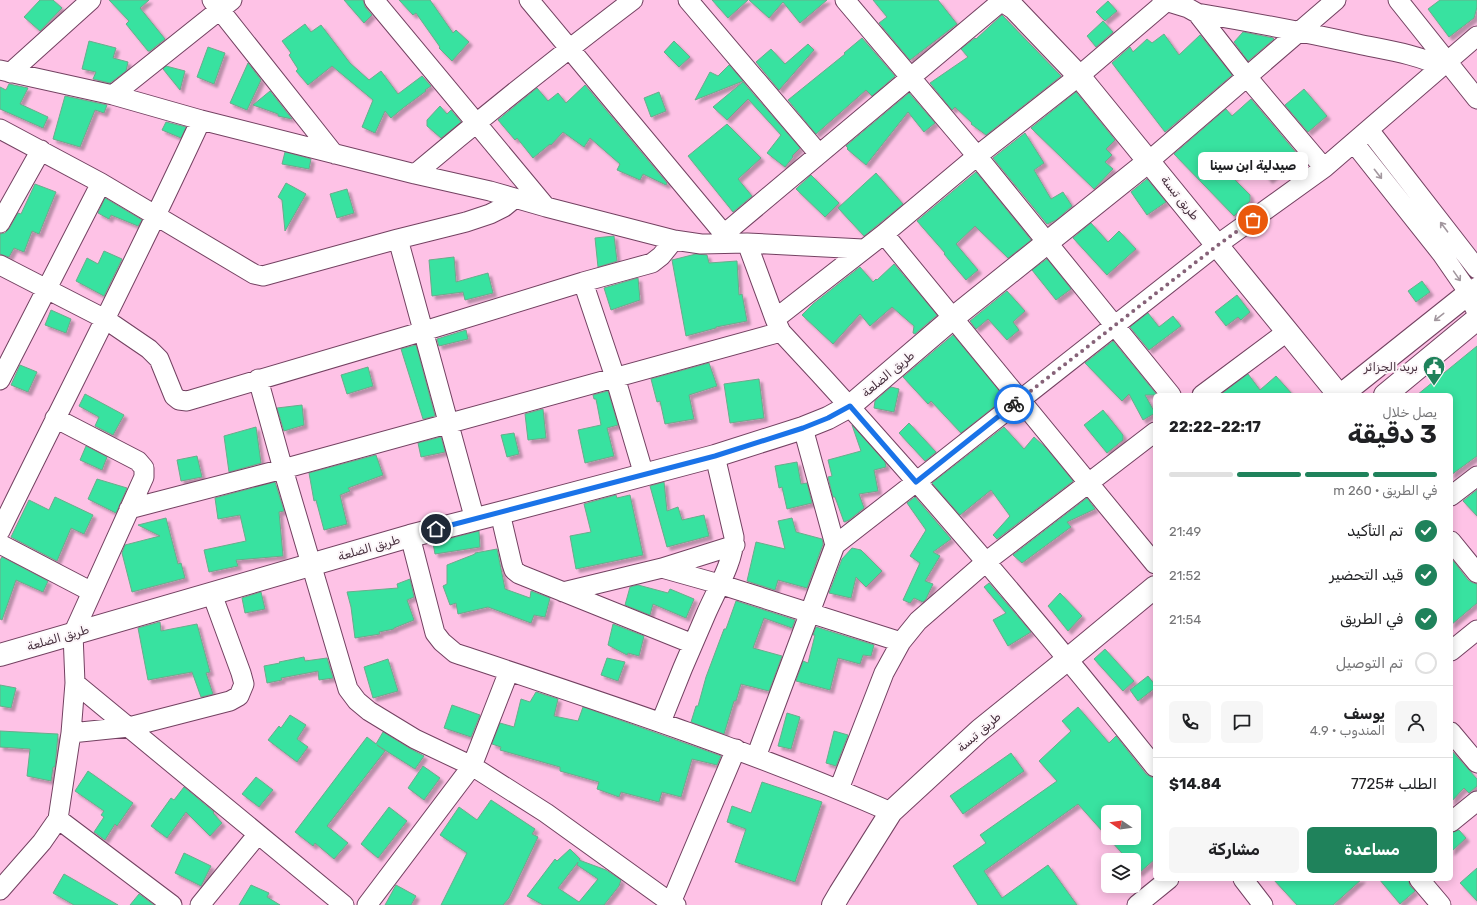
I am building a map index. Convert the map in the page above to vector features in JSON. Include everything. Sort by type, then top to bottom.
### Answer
[{"type":"main road","name":"طريق تبسة","points":[[1006,2],[1079,76],[1338,393]]},
{"type":"main road","name":"طريق الضلعة","points":[[0,655],[410,536],[500,514],[715,456],[803,428],[828,418],[850,406],[953,318],[1149,161]]},
{"type":"main road","points":[[1343,393],[1474,296]]},
{"type":"main road","points":[[1387,393],[1477,319]]},
{"type":"main road","name":"طريق تبسة","points":[[834,905],[891,812],[980,730],[1153,589]]},
{"type":"street","points":[[5,71],[91,0]]},
{"type":"street","points":[[374,0],[546,207]]},
{"type":"street","points":[[529,0],[734,240],[778,326],[987,561],[1153,765]]},
{"type":"street","points":[[415,174],[569,48],[633,0]]},
{"type":"street","points":[[688,0],[819,154]]},
{"type":"street","points":[[845,0],[912,78],[1169,393]]},
{"type":"street","points":[[129,509],[283,469],[615,377],[778,326],[863,249],[884,234],[976,156],[1079,76],[1166,0],[1197,13],[1300,31],[1408,54],[1445,65]]},
{"type":"street","points":[[1149,161],[1336,0]]},
{"type":"street","points":[[1398,0],[1445,65],[1477,99]]},
{"type":"street","points":[[734,240],[819,154],[1006,2]]},
{"type":"street","points":[[113,95],[222,3],[334,154]]},
{"type":"street","points":[[1197,13],[1247,76],[1324,168]]},
{"type":"street","points":[[756,757],[834,544],[916,482],[1114,325],[1218,245],[1324,168],[1477,36]]},
{"type":"street","points":[[5,71],[113,95],[201,120],[415,174],[474,187],[674,240],[701,244],[734,240],[863,249]]},
{"type":"street","points":[[0,532],[55,418],[157,215],[201,120]]},
{"type":"street","points":[[0,129],[101,183],[254,274],[263,276],[466,222],[490,214],[504,207],[515,198]]},
{"type":"street","points":[[1369,130],[1477,269]]},
{"type":"street","points":[[1354,143],[1474,296]]},
{"type":"street","points":[[0,223],[41,150]]},
{"type":"street","points":[[0,380],[101,183]]},
{"type":"street","points":[[884,234],[1153,562]]},
{"type":"street","points":[[398,239],[475,520]]},
{"type":"street","points":[[0,265],[105,319],[149,349],[159,359],[174,396],[179,400],[186,401],[424,331],[583,282],[652,263],[661,256],[674,240]]},
{"type":"street","points":[[583,282],[615,377],[644,475]]},
{"type":"street","points":[[1205,393],[1288,331]]},
{"type":"street","points":[[258,379],[348,689],[357,701],[369,711],[415,739],[472,766],[546,813],[672,904],[736,749]]},
{"type":"street","points":[[0,890],[42,842],[58,819],[71,733],[75,683],[73,634],[144,477],[144,468],[138,461],[55,418]]},
{"type":"street","points":[[803,428],[834,544]]},
{"type":"street","points":[[840,789],[884,673],[901,642],[918,621],[987,561],[1153,434]]},
{"type":"street","points":[[661,722],[692,644],[729,563],[734,545],[734,537],[715,456]]},
{"type":"street","points":[[1453,494],[1477,476]]},
{"type":"street","points":[[500,514],[514,570],[519,574],[692,644]]},
{"type":"street","points":[[410,536],[435,633],[442,642],[455,652],[736,749],[840,789],[891,812]]},
{"type":"street","points":[[1453,543],[1477,573]]},
{"type":"street","points":[[0,544],[92,592]]},
{"type":"street","points":[[563,592],[662,568],[734,545]]},
{"type":"street","points":[[662,568],[719,584],[901,642]]},
{"type":"street","points":[[71,733],[129,728],[230,701],[239,696],[244,684],[212,594]]},
{"type":"street","points":[[1453,649],[1477,630]]},
{"type":"street","points":[[367,905],[472,766],[509,671]]},
{"type":"street","points":[[75,683],[344,905]]},
{"type":"street","points":[[1453,734],[1477,763]]},
{"type":"street","points":[[1453,820],[1477,802]]},
{"type":"street","points":[[58,819],[172,905]]},
{"type":"street","points":[[200,905],[258,834]]},
{"type":"street","points":[[1136,905],[1166,881]]},
{"type":"street","points":[[1245,881],[1263,905]]},
{"type":"street","points":[[1421,881],[1441,905]]},
{"type":"building","points":[[40,0],[53,0],[62,8],[40,31],[24,17]]},
{"type":"building","points":[[109,0],[149,0],[140,8],[165,39],[148,51],[126,24],[129,21]]},
{"type":"building","points":[[344,0],[363,0],[365,7],[372,15],[364,23]]},
{"type":"building","points":[[399,0],[430,0],[453,33],[456,30],[469,42],[452,61],[439,48],[440,47],[416,13],[413,15]]},
{"type":"building","points":[[712,0],[748,0],[728,18]]},
{"type":"building","points":[[749,0],[827,0],[800,23],[783,2],[769,18]]},
{"type":"building","points":[[873,0],[938,0],[957,24],[910,60],[879,23],[887,17]]},
{"type":"building","points":[[1440,0],[1477,0],[1474,18],[1449,37],[1428,9]]},
{"type":"building","points":[[1108,1],[1117,11],[1105,21],[1096,12]]},
{"type":"building","points":[[1002,15],[1061,76],[986,135],[971,124],[972,123],[955,107],[952,110],[930,83],[968,57],[961,49],[975,38],[976,39]]},
{"type":"building","points":[[1103,21],[1113,32],[1096,47],[1087,36]]},
{"type":"building","points":[[305,24],[311,32],[321,25],[350,63],[369,80],[381,71],[398,94],[422,76],[431,86],[391,118],[385,111],[375,133],[362,127],[373,100],[332,66],[308,85],[296,71],[298,69],[289,55],[291,53],[282,41]]},
{"type":"building","points":[[1243,32],[1274,39],[1248,61],[1234,42]]},
{"type":"building","points":[[1164,34],[1179,55],[1200,35],[1232,75],[1165,132],[1112,63],[1130,47],[1133,52],[1147,39],[1152,43]]},
{"type":"building","points":[[862,38],[895,76],[872,96],[866,90],[816,134],[788,100],[845,54],[844,53]]},
{"type":"building","points":[[89,41],[116,48],[113,58],[128,62],[126,71],[110,83],[93,79],[96,72],[82,69]]},
{"type":"building","points":[[674,41],[690,57],[679,67],[664,52]]},
{"type":"building","points":[[808,44],[814,50],[779,90],[756,62],[771,49],[785,64]]},
{"type":"building","points":[[208,47],[225,53],[214,84],[197,77]]},
{"type":"building","points":[[248,63],[261,80],[247,110],[230,103]]},
{"type":"building","points":[[729,65],[743,81],[695,100],[710,72],[718,76]]},
{"type":"building","points":[[166,66],[185,71],[180,90],[163,69]]},
{"type":"building","points":[[743,82],[800,148],[792,156],[793,157],[785,167],[767,153],[781,135],[748,99],[727,120],[713,107]]},
{"type":"building","points":[[9,84],[28,88],[20,104],[48,117],[43,128],[0,109],[0,87],[6,90]]},
{"type":"building","points":[[585,85],[667,183],[666,185],[643,174],[640,180],[617,170],[620,164],[590,138],[584,147],[563,132],[551,145],[550,144],[533,158],[517,138],[515,140],[498,120],[537,88],[548,101],[558,93],[566,103]]},
{"type":"building","points":[[1304,89],[1327,116],[1308,132],[1285,105]]},
{"type":"building","points":[[270,91],[292,119],[278,116],[278,114],[253,105]]},
{"type":"building","points":[[659,92],[666,111],[651,117],[644,98]]},
{"type":"building","points":[[1076,92],[1115,140],[1106,149],[1112,155],[1105,162],[1113,169],[1094,189],[1031,128]]},
{"type":"building","points":[[909,93],[935,123],[924,132],[908,112],[866,165],[847,149],[848,148],[846,146]]},
{"type":"building","points":[[65,96],[107,105],[104,113],[95,110],[80,147],[53,139]]},
{"type":"building","points":[[1251,99],[1298,155],[1269,180],[1255,163],[1233,178],[1250,195],[1250,201],[1234,216],[1174,154],[1226,109],[1232,116]]},
{"type":"building","points":[[440,106],[447,114],[451,110],[461,122],[441,138],[427,126],[427,120]]},
{"type":"building","points":[[166,122],[186,127],[181,138],[162,130]]},
{"type":"building","points":[[727,124],[761,158],[738,179],[752,196],[733,212],[688,156]]},
{"type":"building","points":[[1025,133],[1044,163],[1034,170],[1051,199],[1063,192],[1072,206],[1056,220],[1047,224],[993,158]]},
{"type":"building","points":[[285,152],[311,159],[309,169],[282,164]]},
{"type":"building","points":[[976,172],[1031,240],[1008,258],[975,226],[956,244],[978,270],[966,280],[917,221]]},
{"type":"building","points":[[876,173],[903,204],[864,236],[838,208]]},
{"type":"building","points":[[811,175],[839,203],[825,217],[796,189]]},
{"type":"building","points":[[1147,179],[1166,202],[1147,215],[1131,192]]},
{"type":"building","points":[[286,183],[306,194],[285,231],[282,200],[278,197]]},
{"type":"building","points":[[35,184],[56,192],[39,234],[32,231],[24,252],[14,248],[9,257],[0,254],[0,234],[5,233],[9,229],[18,213],[21,214]]},
{"type":"building","points":[[347,189],[354,213],[337,218],[330,194]]},
{"type":"building","points":[[105,198],[142,220],[138,226],[111,215],[109,219],[98,213]]},
{"type":"building","points":[[1091,223],[1108,242],[1119,231],[1136,249],[1107,275],[1073,238]]},
{"type":"building","points":[[614,236],[617,261],[598,267],[595,238]]},
{"type":"building","points":[[104,251],[122,259],[104,296],[76,281],[87,258],[98,264]]},
{"type":"building","points":[[696,254],[707,255],[709,263],[737,261],[739,295],[742,294],[747,321],[716,327],[686,336],[672,260]]},
{"type":"building","points":[[454,257],[456,282],[488,273],[493,293],[465,300],[463,292],[432,296],[429,260]]},
{"type":"building","points":[[1047,259],[1071,289],[1056,300],[1032,270]]},
{"type":"building","points":[[894,264],[937,315],[915,334],[913,333],[914,326],[892,307],[870,326],[860,314],[833,344],[802,315],[813,304],[860,267],[873,282]]},
{"type":"building","points":[[638,278],[640,300],[611,310],[604,288]]},
{"type":"building","points":[[1422,281],[1430,292],[1416,302],[1408,291]]},
{"type":"building","points":[[1007,291],[1025,311],[1013,322],[1019,330],[1007,340],[988,319],[976,329],[970,321]]},
{"type":"building","points":[[1237,295],[1250,312],[1241,320],[1238,317],[1226,326],[1215,312]]},
{"type":"building","points":[[51,310],[71,319],[66,333],[45,325]]},
{"type":"building","points":[[1148,313],[1159,327],[1173,316],[1181,326],[1149,350],[1130,327]]},
{"type":"building","points":[[466,330],[468,339],[439,346],[437,339]]},
{"type":"building","points":[[953,335],[1005,398],[961,433],[931,401],[928,404],[903,377]]},
{"type":"building","points":[[1113,341],[1155,393],[1153,393],[1153,395],[1145,395],[1153,409],[1153,414],[1143,420],[1129,394],[1122,401],[1085,363]]},
{"type":"building","points":[[416,345],[435,416],[423,419],[401,349]]},
{"type":"building","points":[[1477,346],[1477,456],[1453,474],[1453,393],[1419,393]]},
{"type":"building","points":[[709,363],[717,386],[689,395],[694,419],[665,424],[660,401],[657,402],[651,379]]},
{"type":"building","points":[[20,365],[37,372],[28,392],[11,385]]},
{"type":"building","points":[[368,367],[373,386],[347,394],[341,375]]},
{"type":"building","points":[[1248,374],[1260,390],[1276,376],[1291,393],[1223,393]]},
{"type":"building","points":[[759,379],[764,418],[730,423],[724,384]]},
{"type":"building","points":[[891,387],[899,389],[894,412],[874,408],[875,401]]},
{"type":"building","points":[[608,391],[618,425],[607,428],[614,456],[585,463],[578,430],[601,425],[596,399],[594,399],[593,395]]},
{"type":"building","points":[[85,394],[124,415],[113,435],[95,426],[99,417],[79,406]]},
{"type":"building","points":[[302,405],[304,425],[284,431],[277,408]]},
{"type":"building","points":[[543,409],[546,438],[528,440],[525,414]]},
{"type":"building","points":[[1103,410],[1123,435],[1123,440],[1107,453],[1084,425]]},
{"type":"building","points":[[909,423],[936,452],[925,461],[899,433]]},
{"type":"building","points":[[852,425],[885,462],[886,467],[874,470],[878,491],[859,494],[864,508],[849,520],[844,522],[835,497],[833,497],[828,477],[832,476],[828,460],[861,451]]},
{"type":"building","points":[[256,427],[261,463],[229,472],[224,436]]},
{"type":"building","points":[[1004,427],[1024,449],[1034,437],[1045,447],[1073,481],[997,539],[993,535],[1010,516],[991,490],[960,515],[932,483]]},
{"type":"building","points":[[514,433],[519,454],[507,457],[501,435]]},
{"type":"building","points":[[441,437],[445,452],[421,457],[418,443]]},
{"type":"building","points":[[86,446],[107,457],[102,470],[80,460]]},
{"type":"building","points":[[376,455],[383,475],[348,488],[350,491],[340,495],[347,524],[324,530],[316,500],[314,501],[309,473]]},
{"type":"building","points":[[197,456],[202,477],[181,481],[177,460]]},
{"type":"building","points":[[797,462],[801,484],[807,483],[812,503],[787,509],[782,487],[779,488],[775,466]]},
{"type":"building","points":[[97,479],[127,488],[116,513],[88,499]]},
{"type":"building","points":[[275,482],[284,511],[279,512],[283,556],[236,560],[238,566],[209,572],[204,550],[246,541],[240,515],[218,519],[215,498]]},
{"type":"building","points":[[664,482],[667,511],[678,507],[682,520],[704,515],[709,536],[667,547],[650,486]]},
{"type":"building","points":[[1477,490],[1477,516],[1463,501]]},
{"type":"building","points":[[616,495],[617,498],[630,495],[643,555],[576,569],[570,536],[591,532],[584,504]]},
{"type":"building","points":[[55,497],[93,515],[84,534],[71,528],[57,561],[11,537],[29,500],[49,510]]},
{"type":"building","points":[[915,497],[951,539],[933,552],[940,556],[925,581],[933,584],[926,599],[923,602],[914,598],[910,603],[903,600],[920,563],[910,556],[926,530],[907,503]]},
{"type":"building","points":[[1087,498],[1095,509],[1067,522],[1071,527],[1022,563],[1013,555]]},
{"type":"building","points":[[166,518],[178,564],[181,563],[185,578],[132,592],[122,553],[125,545],[160,536],[138,525]]},
{"type":"building","points":[[792,518],[796,532],[822,539],[823,544],[807,588],[778,580],[775,590],[747,581],[756,542],[785,549],[778,521]]},
{"type":"building","points":[[479,531],[480,547],[435,554],[433,543]]},
{"type":"building","points":[[852,548],[861,550],[882,571],[866,587],[856,577],[851,598],[829,593],[842,559]]},
{"type":"building","points":[[497,549],[505,589],[530,598],[531,591],[550,598],[545,617],[534,615],[531,623],[488,607],[458,614],[456,603],[450,605],[443,586],[447,584],[447,565],[475,553]]},
{"type":"building","points":[[2,557],[48,581],[43,592],[16,580],[2,620],[0,619],[0,560]]},
{"type":"building","points":[[1453,561],[1468,580],[1477,584],[1477,603],[1453,623]]},
{"type":"building","points":[[410,579],[414,597],[407,600],[414,620],[394,629],[379,632],[380,634],[355,638],[351,607],[347,592],[398,588],[397,584]]},
{"type":"building","points":[[989,583],[1031,632],[1008,646],[993,620],[1006,613],[984,587]]},
{"type":"building","points":[[638,585],[668,593],[670,589],[694,599],[686,618],[653,604],[650,615],[625,605],[630,587]]},
{"type":"building","points":[[261,592],[265,609],[245,613],[242,598]]},
{"type":"building","points":[[1060,593],[1082,616],[1068,631],[1048,606]]},
{"type":"building","points":[[736,601],[795,620],[792,628],[764,618],[753,648],[782,656],[769,691],[741,684],[724,734],[691,722],[696,706],[698,706],[706,677]]},
{"type":"building","points":[[160,622],[161,631],[197,624],[210,672],[206,673],[213,694],[201,697],[192,672],[148,680],[138,628]]},
{"type":"building","points":[[613,624],[644,636],[639,656],[628,653],[627,655],[608,645]]},
{"type":"building","points":[[816,627],[874,645],[871,656],[863,655],[860,664],[838,658],[830,690],[796,681],[803,661],[808,663]]},
{"type":"building","points":[[1105,649],[1134,681],[1123,691],[1094,659]]},
{"type":"building","points":[[304,657],[305,661],[327,658],[333,678],[319,680],[318,671],[281,678],[282,680],[267,683],[264,666]]},
{"type":"building","points":[[607,658],[625,662],[618,681],[601,675]]},
{"type":"building","points":[[388,659],[398,691],[373,698],[364,667]]},
{"type":"building","points":[[1148,676],[1153,682],[1153,690],[1138,701],[1130,690]]},
{"type":"building","points":[[0,685],[16,688],[11,708],[0,706]]},
{"type":"building","points":[[536,692],[558,699],[554,716],[578,721],[583,707],[721,756],[717,765],[692,759],[681,797],[662,792],[659,802],[621,792],[619,797],[597,789],[599,782],[560,771],[560,767],[500,750],[501,747],[492,744],[500,723],[514,727],[521,699],[530,702]]},
{"type":"building","points":[[452,705],[480,715],[471,737],[444,728]]},
{"type":"building","points":[[1078,707],[1109,743],[1116,736],[1146,774],[1153,778],[1153,861],[1141,871],[1141,853],[1122,853],[1114,845],[1141,845],[1141,805],[1101,805],[1101,830],[1078,804],[984,871],[1002,898],[1048,865],[1077,905],[978,905],[953,866],[986,843],[980,835],[1057,781],[1039,761],[1071,731],[1062,721]]},
{"type":"building","points":[[787,713],[800,717],[791,749],[778,746]]},
{"type":"building","points":[[290,715],[306,725],[297,739],[308,747],[297,762],[268,740],[279,726],[281,728]]},
{"type":"building","points":[[0,731],[58,734],[55,767],[53,767],[51,781],[27,776],[30,749],[0,747]]},
{"type":"building","points":[[834,731],[848,735],[836,766],[826,763]]},
{"type":"building","points":[[383,732],[424,756],[415,769],[377,745],[385,751],[327,826],[348,843],[334,859],[315,843],[313,846],[295,832],[367,737],[376,744]]},
{"type":"building","points":[[1453,752],[1477,779],[1477,786],[1469,793],[1464,788],[1453,800]]},
{"type":"building","points":[[1011,753],[1024,771],[963,814],[950,796]]},
{"type":"building","points":[[423,766],[440,778],[424,800],[408,788]]},
{"type":"building","points":[[88,771],[133,803],[117,826],[115,824],[105,840],[94,832],[104,817],[101,815],[104,811],[75,791]]},
{"type":"building","points":[[256,777],[273,790],[259,807],[242,794]]},
{"type":"building","points":[[762,782],[822,802],[795,882],[735,862],[746,829],[727,822],[732,806],[751,813]]},
{"type":"building","points":[[184,787],[214,812],[213,813],[222,823],[210,836],[186,812],[167,838],[151,826],[171,798],[174,800]]},
{"type":"building","points":[[491,800],[535,829],[532,834],[538,837],[509,898],[503,905],[441,905],[467,853],[440,835],[459,807],[477,820]]},
{"type":"building","points":[[389,807],[407,821],[378,858],[361,844]]},
{"type":"building","points":[[1459,830],[1466,838],[1453,850],[1453,832]]},
{"type":"building","points":[[570,849],[580,859],[579,860],[606,870],[621,880],[619,886],[604,905],[543,905],[527,896],[555,859],[557,861]],"holes":[[[578,862],[577,865],[598,879],[579,902],[558,888]]]},
{"type":"building","points":[[184,853],[211,866],[201,886],[175,873]]},
{"type":"building","points":[[1477,868],[1477,901],[1460,883]]},
{"type":"building","points":[[64,874],[118,905],[74,905],[53,893]]},
{"type":"building","points":[[1275,881],[1360,881],[1333,905],[1297,905]]},
{"type":"building","points":[[1381,881],[1409,881],[1410,886],[1415,891],[1400,904]]},
{"type":"building","points":[[251,885],[269,893],[267,897],[280,905],[239,905]]},
{"type":"building","points":[[396,885],[416,896],[411,905],[385,905]]},
{"type":"building","points":[[139,894],[154,905],[130,905]]},
{"type":"way so far","points":[[1014,404],[1114,325],[1253,220]]},
{"type":"place","name":"صيدلية ابن سينا","points":[[1253,220]]},
{"type":"place","name":"بريد الجزائر","points":[[1434,386]]},
{"type":"route","points":[[436,529],[500,514],[715,456],[803,428],[828,418],[850,406],[916,482],[1014,404]]}]
